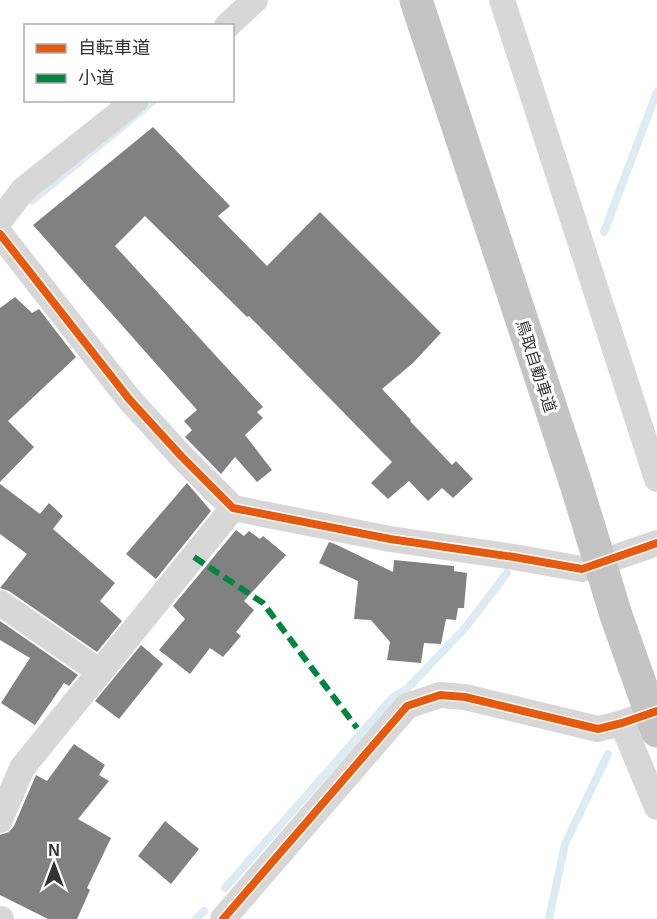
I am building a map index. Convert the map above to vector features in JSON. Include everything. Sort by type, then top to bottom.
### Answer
[{"type":"highway","name":"鳥取自動車道","points":[[416,0],[576,484],[616,615],[657,731]]},
{"type":"highway","name":"鳥取自動車道","points":[[432,0],[657,685]]},
{"type":"street","points":[[229,24],[255,0]]},
{"type":"street","points":[[502,0],[657,479]]},
{"type":"street","points":[[0,220],[23,190],[133,102]]},
{"type":"street","points":[[0,234],[129,399],[182,457],[234,508],[390,539],[582,569],[657,543]]},
{"type":"street","points":[[0,820],[22,768],[234,508]]},
{"type":"street","points":[[0,603],[100,672]]},
{"type":"street","points":[[222,919],[407,706],[441,695],[465,697],[598,729],[657,711]]},
{"type":"street","points":[[622,723],[657,807]]},
{"type":"shaded area","points":[[151,102],[156,102],[32,206],[28,202]]},
{"type":"building","points":[[153,127],[230,206],[218,216],[267,266],[320,212],[441,333],[413,363],[382,389],[452,465],[456,461],[473,479],[453,498],[442,488],[428,501],[409,481],[388,499],[371,483],[392,462],[249,316],[247,317],[145,216],[115,246],[263,407],[257,412],[263,418],[245,435],[272,470],[257,482],[235,457],[221,474],[185,437],[192,430],[184,421],[197,410],[33,225]]},
{"type":"building","points":[[15,297],[32,313],[39,309],[76,357],[8,421],[34,447],[0,482],[0,308]]},
{"type":"building","points":[[187,483],[211,511],[156,579],[126,554]]},
{"type":"building","points":[[0,484],[40,514],[49,503],[63,516],[53,529],[115,583],[100,601],[122,621],[97,652],[9,591],[0,588],[27,554],[0,534]]},
{"type":"building","points":[[236,530],[244,536],[249,531],[260,539],[263,536],[286,555],[244,601],[254,610],[236,632],[241,636],[223,657],[210,648],[190,674],[159,650],[185,619],[173,606]]},
{"type":"building","points":[[329,542],[393,572],[394,560],[454,566],[454,571],[467,573],[464,608],[458,608],[456,620],[446,619],[441,644],[424,643],[421,663],[387,660],[390,642],[371,620],[354,619],[358,581],[319,563]]},
{"type":"building","points":[[0,621],[78,675],[69,686],[64,683],[35,725],[1,703],[30,658],[0,640]]},
{"type":"building","points":[[141,645],[163,664],[119,719],[95,701]]},
{"type":"building","points":[[74,744],[105,765],[99,775],[109,781],[78,819],[111,838],[87,888],[90,890],[77,919],[48,919],[0,895],[0,835],[9,832],[14,826],[36,775],[47,781]]},
{"type":"building","points":[[165,821],[199,849],[171,884],[138,856]]},
{"type":"waterway","points":[[604,232],[657,92]]},
{"type":"waterway","points":[[225,888],[393,697],[407,689],[465,628],[507,573]]},
{"type":"waterway","points":[[549,919],[565,844],[608,754]]},
{"type":"waterway","points":[[196,919],[204,911]]},
{"type":"marked path","points":[[194,557],[263,603],[357,728]]},
{"type":"cycle path","points":[[0,234],[129,399],[233,508],[390,539],[582,569],[657,543]]},
{"type":"cycle path","points":[[223,919],[407,706],[440,695],[465,697],[598,729],[657,711]]}]
